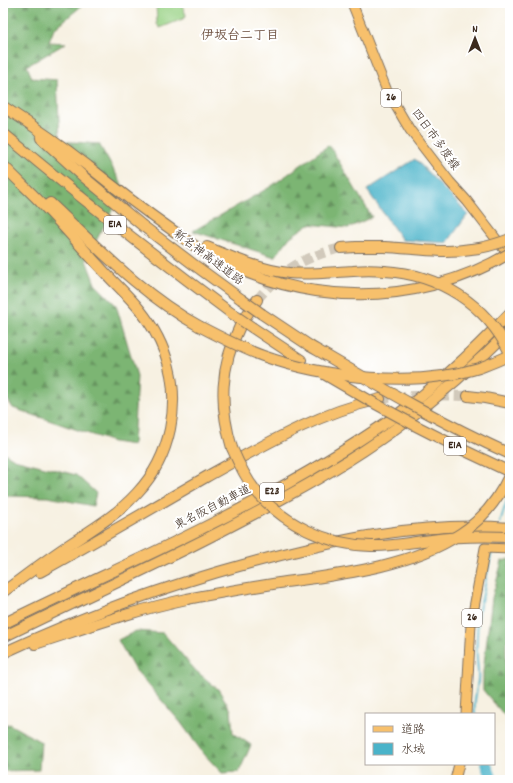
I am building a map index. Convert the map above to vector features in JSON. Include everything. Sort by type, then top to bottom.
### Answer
[{"type":"highway","points":[[3,106],[61,145],[158,221],[203,252],[235,268],[270,281],[309,291],[331,293],[370,295],[407,291],[466,275],[510,253]]},
{"type":"highway","name":"新名神高速道路","points":[[3,106],[85,178],[143,226],[262,314],[310,346],[376,385],[449,424],[510,454]]},
{"type":"highway","name":"E1A","points":[[3,132],[111,222],[184,279],[253,328],[301,360],[354,392],[445,441],[510,473]]},
{"type":"highway","points":[[3,160],[130,278],[168,308],[223,339],[262,355],[283,362],[326,372],[354,376],[390,378],[432,377],[455,374],[497,362],[510,354],[498,333],[476,308],[464,298],[435,282],[420,276],[384,271],[303,274],[276,271],[250,264],[198,244],[173,231]]},
{"type":"highway","points":[[3,165],[44,205],[144,315],[155,332],[166,356],[171,375],[173,395],[171,424],[164,451],[148,480],[137,493],[124,506],[108,518],[3,592]]},
{"type":"highway","points":[[341,248],[384,247],[435,250],[470,250],[486,247],[510,239]]},
{"type":"highway","points":[[257,300],[241,325],[230,351],[224,378],[224,414],[228,435],[236,458],[255,490],[272,507],[294,523],[320,537],[359,546],[385,546],[474,536],[510,537]]},
{"type":"highway","name":"東名阪自動車道","points":[[3,624],[247,506],[300,477],[348,448],[394,417],[435,385],[477,348],[510,313]]},
{"type":"highway","name":"東名阪自動車道","points":[[3,637],[202,541],[255,514],[314,481],[403,424],[486,354],[510,330]]},
{"type":"highway","points":[[468,396],[510,403]]},
{"type":"highway","points":[[3,592],[248,453],[293,430],[337,411],[380,399]]},
{"type":"highway","points":[[3,654],[163,604],[241,589],[345,573],[398,561],[421,554],[460,534],[476,521],[497,498],[510,473]]},
{"type":"highway","points":[[3,654],[61,627],[127,601],[273,556],[321,545],[401,531],[474,526],[510,528]]},
{"type":"main road","name":"四日市多度線","points":[[352,3],[386,87],[407,125],[510,257]]},
{"type":"main road","name":"26","points":[[466,713],[471,624],[485,548],[510,549]]},
{"type":"main road","points":[[455,780],[459,765]]},
{"type":"green space","points":[[3,3],[85,3],[54,29],[49,42],[66,43],[27,66],[32,78],[57,80],[60,141],[99,144],[124,188],[86,260],[95,284],[116,305],[137,376],[133,445],[113,442],[13,408],[3,393]]},
{"type":"green space","points":[[156,3],[181,3],[186,15],[185,18],[160,28],[157,24]]},
{"type":"green space","points":[[329,145],[372,217],[348,228],[309,224],[290,237],[275,257],[193,231],[270,187]]},
{"type":"green space","points":[[3,452],[14,459],[76,475],[96,493],[93,506],[48,497],[3,496]]},
{"type":"green space","points":[[510,559],[510,636],[506,643],[506,661],[510,686],[510,722],[483,690],[483,672],[492,598],[502,561]]},
{"type":"green space","points":[[136,631],[163,633],[196,671],[218,689],[231,710],[233,733],[251,745],[239,772],[222,773],[203,753],[181,723],[133,667],[118,640]]},
{"type":"green space","points":[[9,724],[41,742],[39,770],[3,771],[3,726]]},
{"type":"water","points":[[415,159],[468,214],[447,243],[402,240],[367,190]]},
{"type":"waterway","points":[[500,523],[510,490]]},
{"type":"waterway","points":[[475,713],[475,701],[478,684],[478,617],[492,551]]},
{"type":"waterway","points":[[486,765],[492,780]]},
{"type":"tunnel","points":[[257,300],[275,280],[294,266],[304,260],[341,248]]},
{"type":"tunnel","points":[[380,399],[446,395],[468,396]]},
{"type":"district","name":"伊坂台二丁目","points":[[240,36]]}]
